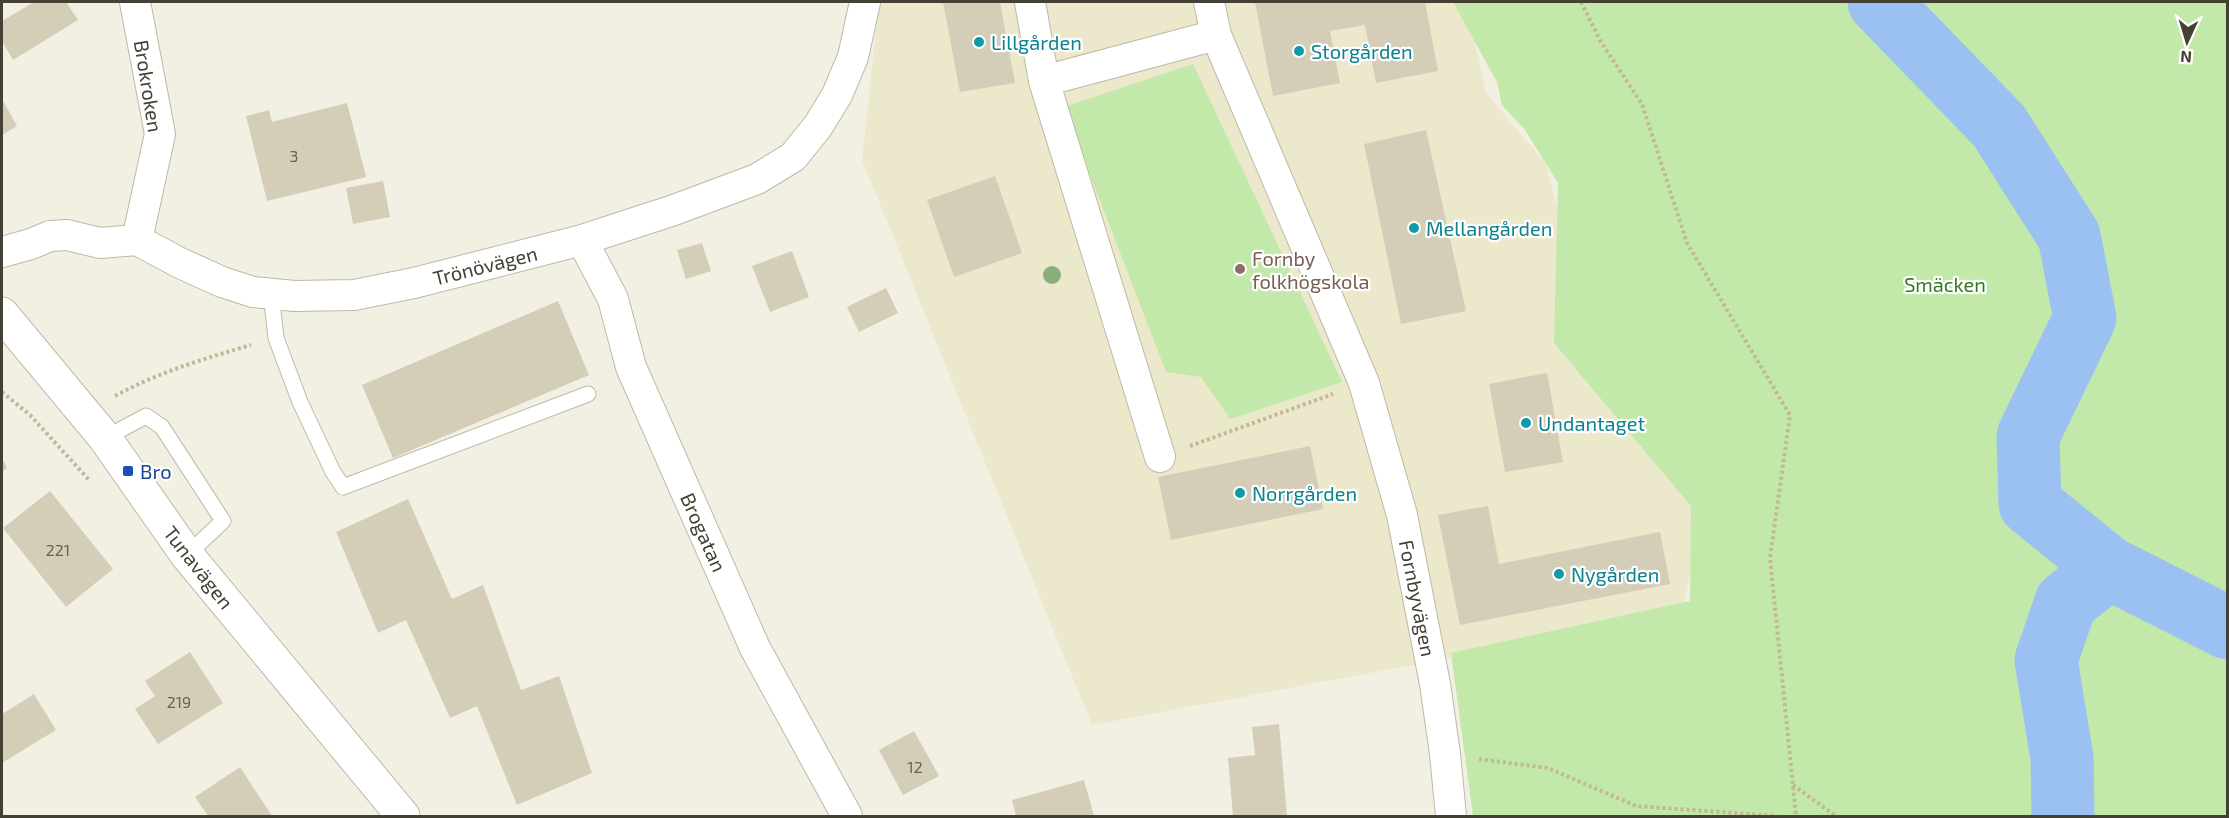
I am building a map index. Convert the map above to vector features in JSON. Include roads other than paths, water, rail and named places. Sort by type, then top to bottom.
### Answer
[{"type":"street","name":"Brokroken","points":[[135,2],[160,134],[137,240]]},
{"type":"street","name":"Trönövägen","points":[[137,240],[222,282],[253,292],[294,296],[354,295],[414,283],[582,240],[674,210],[757,179],[793,157],[818,126],[837,95],[853,57],[864,2]]},
{"type":"street","points":[[1030,2],[1044,81],[1160,457]]},
{"type":"street","name":"Fornbyvägen","points":[[1209,2],[1216,35],[1364,383],[1402,516],[1435,684],[1451,816]]},
{"type":"street","points":[[1044,81],[1216,35]]},
{"type":"street","points":[[2,252],[50,236],[67,235],[100,243],[137,240]]},
{"type":"street","name":"Brogatan","points":[[582,240],[613,299],[631,367],[755,648],[847,816]]},
{"type":"street","name":"Tunavägen","points":[[2,314],[95,427],[188,555],[403,816]]},
{"type":"lane","points":[[271,293],[276,338],[309,422],[333,472],[343,487],[588,394]]},
{"type":"lane","points":[[95,427],[146,416],[162,427],[223,521],[188,555]]},
{"type":"waterway","points":[[1879,2],[1999,126],[2069,236],[2085,318],[2028,436],[2030,504],[2109,568],[2228,628]]},
{"type":"waterway","points":[[2063,816],[2062,758],[2046,660],[2066,602],[2109,568]]},
{"type":"place","name":"Lillgården","points":[[979,42]]},
{"type":"place","name":"Storgården","points":[[1299,51]]},
{"type":"place","name":"Mellangården","points":[[1414,228]]},
{"type":"place","name":"Fornby folkhögskola","points":[[1240,269]]},
{"type":"place","name":"Undantaget","points":[[1526,423]]},
{"type":"place","name":"Bro","points":[[128,471]]},
{"type":"place","name":"Norrgården","points":[[1240,493]]},
{"type":"place","name":"Nygården","points":[[1559,574]]},
{"type":"park label","name":"Smäcken","points":[[1945,284]]}]
